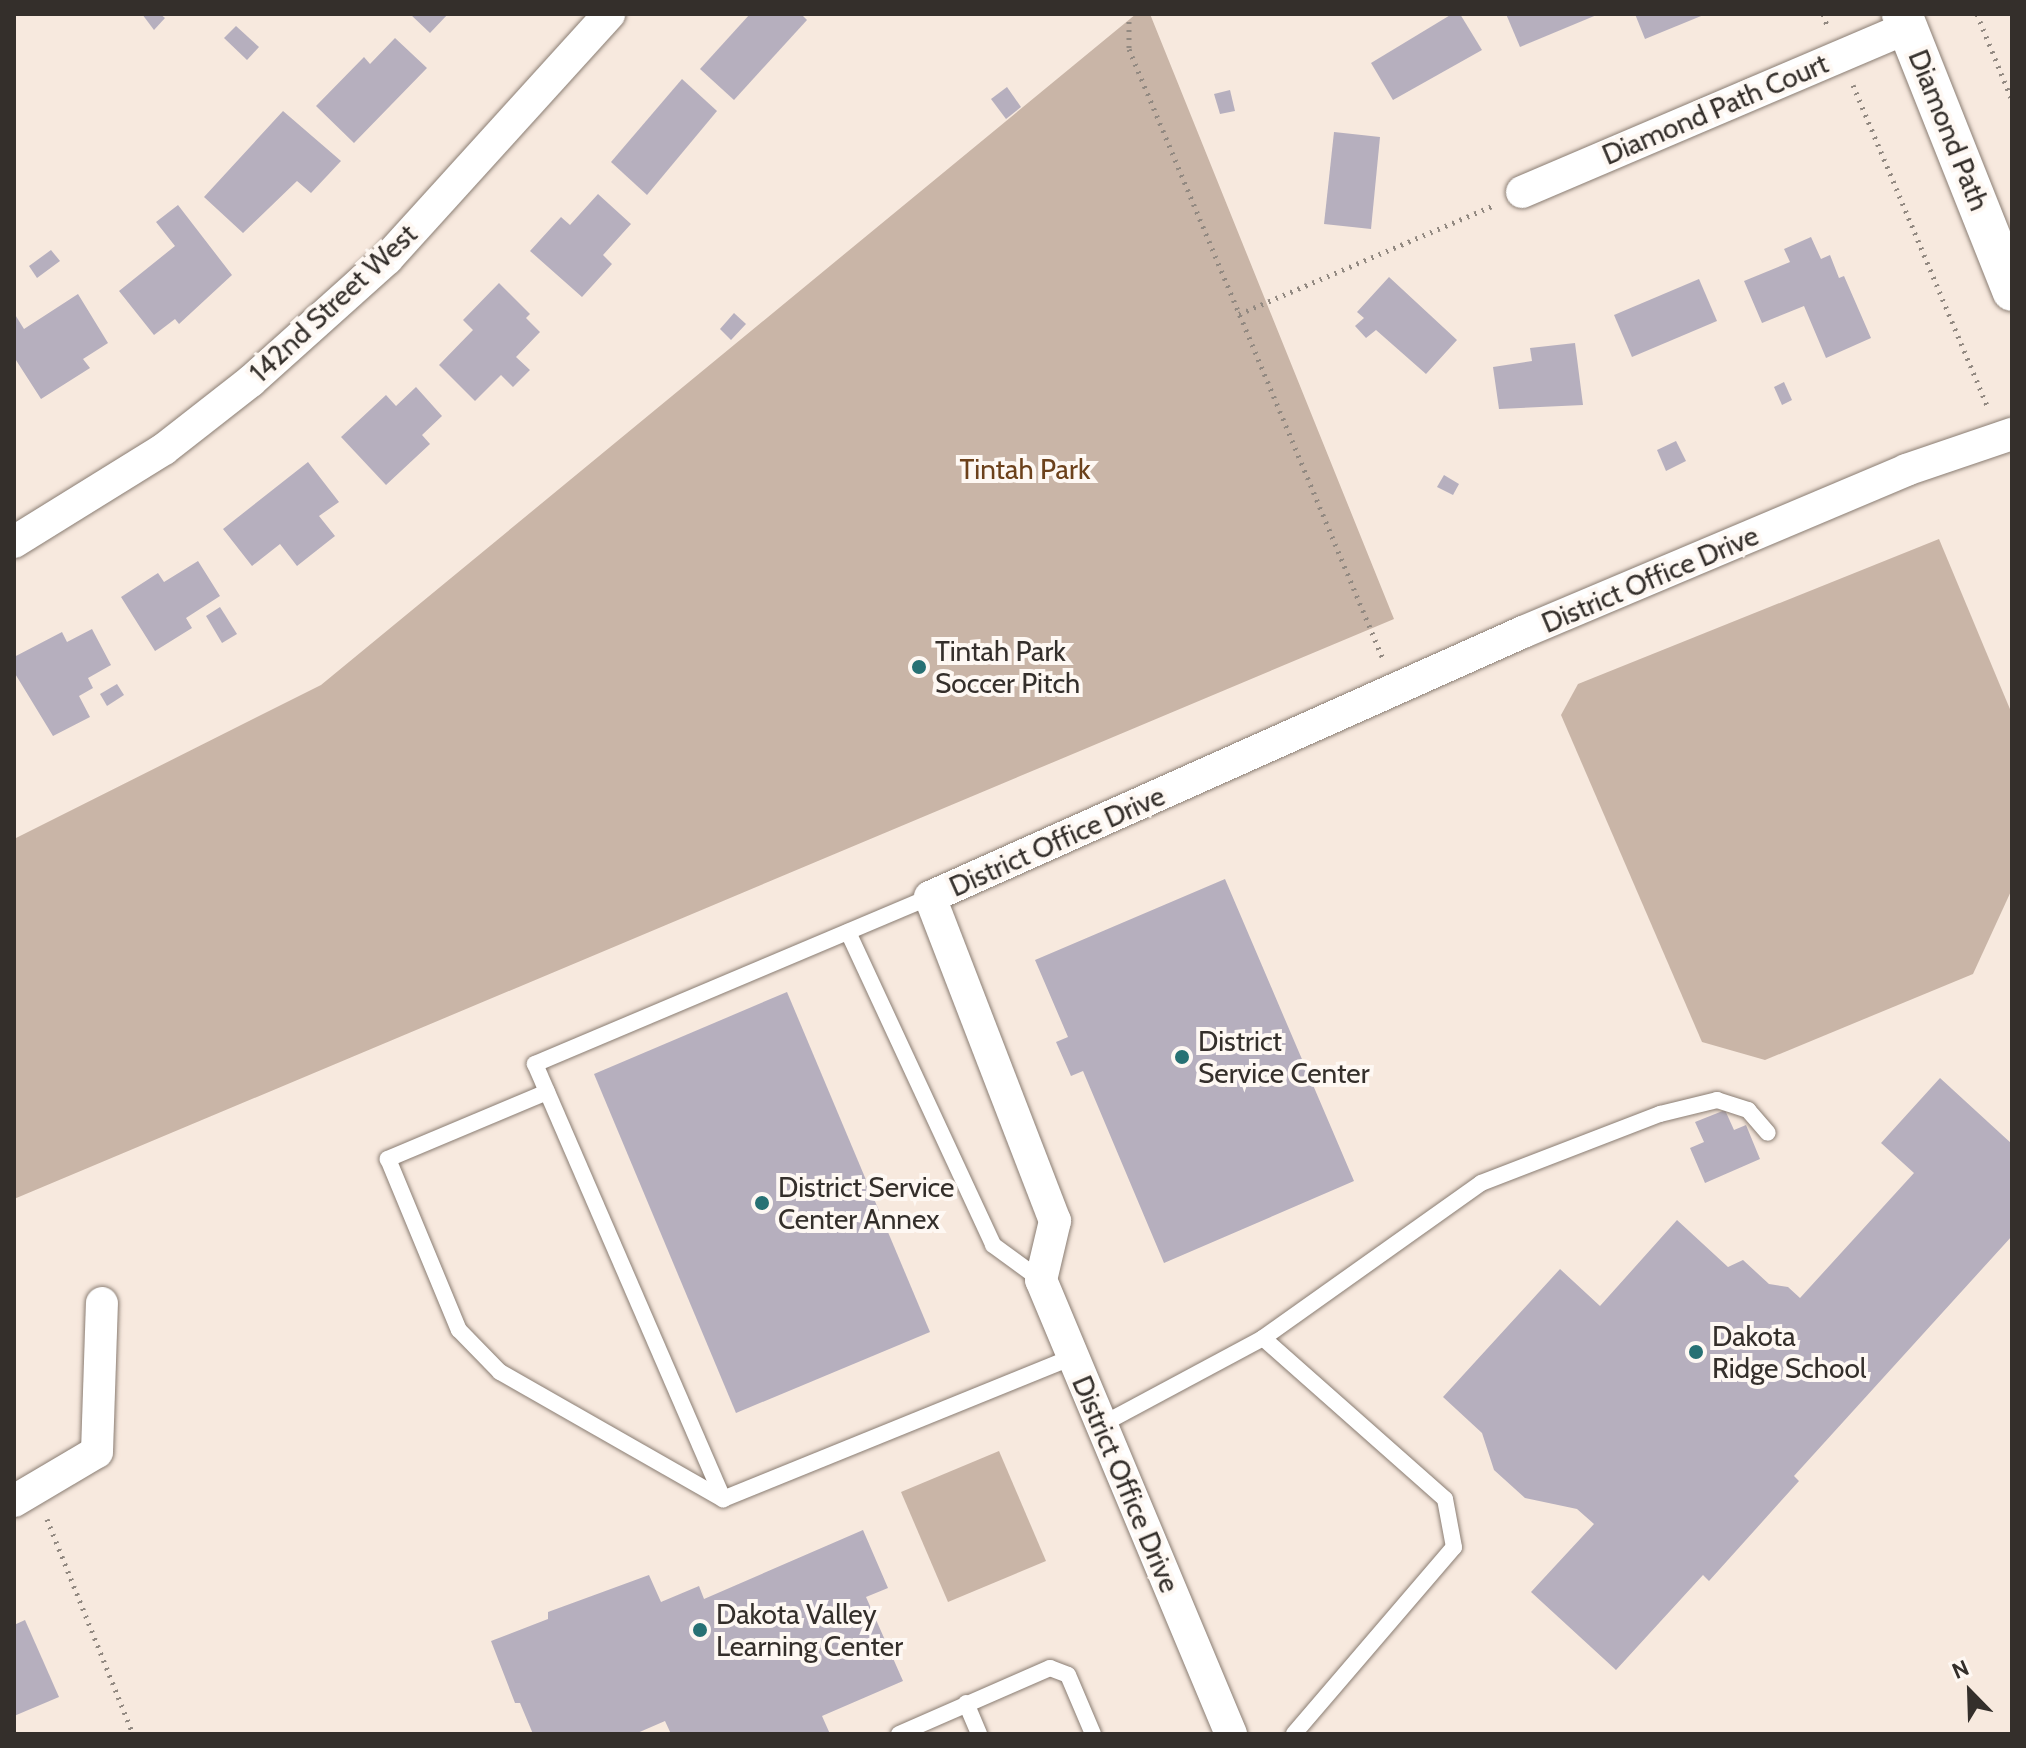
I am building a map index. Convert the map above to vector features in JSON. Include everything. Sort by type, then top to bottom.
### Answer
[{"type":"street","name":"142nd Street West","points":[[14,542],[164,449],[251,381],[387,259],[609,14]]},
{"type":"street","name":"Diamond Path Court","points":[[1522,192],[1840,56],[1905,21]]},
{"type":"street","name":"Diamond Path","points":[[1905,21],[2012,291]]},
{"type":"street","name":"District Office Drive","points":[[1231,1734],[1041,1280],[1055,1221],[930,897],[1399,688],[1906,470],[2005,436]]},
{"type":"street","points":[[25,1494],[97,1452],[102,1303]]},
{"type":"lane","points":[[723,1499],[535,1064],[930,897]]},
{"type":"lane","points":[[848,932],[993,1245],[1041,1280]]},
{"type":"lane","points":[[547,1092],[388,1159],[459,1330],[500,1372],[723,1499]]},
{"type":"lane","points":[[1101,1425],[1263,1338],[1481,1183],[1660,1114],[1717,1100],[1748,1110],[1768,1133]]},
{"type":"lane","points":[[1263,1338],[1445,1499],[1454,1547],[1294,1734]]},
{"type":"lane","points":[[723,1499],[1073,1357]]},
{"type":"lane","points":[[899,1734],[1050,1668],[1068,1675],[1093,1734]]},
{"type":"lane","points":[[966,1703],[979,1734]]},
{"type":"path","points":[[1129,14],[1129,49],[1399,688]]},
{"type":"path","points":[[1823,14],[2005,436]]},
{"type":"path","points":[[1977,14],[2012,100]]},
{"type":"path","points":[[1239,314],[1522,192]]},
{"type":"path","points":[[25,1494],[133,1734]]},
{"type":"green space","name":"Tintah Park","points":[[1136,14],[1150,14],[1394,619],[14,1199],[14,839],[321,685]]},
{"type":"green space","points":[[1939,539],[2012,714],[2012,889],[1973,974],[1765,1060],[1702,1042],[1561,715],[1578,684]]},
{"type":"green space","points":[[999,1451],[1046,1561],[948,1602],[901,1492]]},
{"type":"building","points":[[142,14],[160,14],[165,18],[154,30]]},
{"type":"building","points":[[410,14],[448,14],[430,33]]},
{"type":"building","points":[[750,14],[801,14],[807,20],[734,100],[700,69]]},
{"type":"building","points":[[1452,14],[1460,14],[1482,50],[1393,100],[1371,63]]},
{"type":"building","points":[[1506,14],[1599,14],[1520,47]]},
{"type":"building","points":[[1635,14],[1706,14],[1645,39]]},
{"type":"building","points":[[236,26],[259,47],[247,60],[224,38]]},
{"type":"building","points":[[395,38],[427,68],[354,143],[316,106],[364,57],[370,64]]},
{"type":"building","points":[[682,79],[717,111],[647,195],[611,162]]},
{"type":"building","points":[[1007,87],[1021,107],[1006,119],[991,99]]},
{"type":"building","points":[[1230,90],[1235,111],[1220,114],[1214,94]]},
{"type":"building","points":[[283,111],[341,161],[311,193],[297,181],[243,233],[204,197]]},
{"type":"building","points":[[1334,132],[1380,137],[1371,229],[1324,224]]},
{"type":"building","points":[[598,194],[631,224],[603,255],[612,264],[582,297],[530,251],[561,217],[570,225]]},
{"type":"building","points":[[178,205],[232,275],[179,324],[175,319],[154,335],[119,291],[175,246],[156,222]]},
{"type":"building","points":[[1811,237],[1821,259],[1830,255],[1839,278],[1844,276],[1871,338],[1826,358],[1804,306],[1762,323],[1744,281],[1790,262],[1784,249]]},
{"type":"building","points":[[51,250],[60,261],[37,278],[29,266]]},
{"type":"building","points":[[1389,277],[1457,340],[1426,374],[1376,330],[1366,338],[1355,326],[1364,318],[1357,312]]},
{"type":"building","points":[[1699,279],[1717,321],[1632,357],[1614,315]]},
{"type":"building","points":[[499,283],[530,314],[526,318],[540,332],[516,357],[530,370],[513,387],[501,375],[475,401],[439,365],[473,330],[463,320]]},
{"type":"building","points":[[78,294],[108,343],[83,359],[90,368],[41,399],[14,357],[14,313],[24,329]]},
{"type":"building","points":[[734,313],[746,324],[731,340],[720,329]]},
{"type":"building","points":[[1575,343],[1583,405],[1499,409],[1493,367],[1532,361],[1530,348]]},
{"type":"building","points":[[1784,382],[1792,400],[1782,405],[1774,387]]},
{"type":"building","points":[[416,387],[442,416],[422,435],[430,444],[386,485],[341,437],[386,395],[396,406]]},
{"type":"building","points":[[1676,441],[1686,461],[1666,471],[1657,450]]},
{"type":"building","points":[[308,462],[339,502],[319,516],[335,536],[297,566],[280,544],[252,566],[223,529]]},
{"type":"building","points":[[1444,475],[1459,484],[1453,495],[1437,487]]},
{"type":"building","points":[[198,561],[220,596],[186,618],[192,628],[155,651],[121,597],[158,573],[164,582]]},
{"type":"building","points":[[220,607],[237,634],[222,643],[206,616]]},
{"type":"building","points":[[92,629],[111,665],[88,678],[93,688],[79,696],[90,717],[53,736],[14,672],[14,657],[62,632],[67,642]]},
{"type":"building","points":[[117,684],[124,695],[107,706],[100,694]]},
{"type":"building","name":"District Service Center","points":[[1225,879],[1354,1181],[1164,1263],[1083,1071],[1071,1076],[1056,1042],[1068,1037],[1035,960]]},
{"type":"building","name":"District Service Center Annex","points":[[787,992],[930,1332],[736,1413],[594,1074]]},
{"type":"building","name":"Dakota Ridge School","points":[[1940,1078],[2012,1144],[2012,1236],[1794,1476],[1799,1481],[1709,1581],[1703,1575],[1616,1670],[1531,1592],[1594,1524],[1577,1509],[1525,1498],[1494,1470],[1482,1433],[1443,1397],[1560,1269],[1600,1306],[1677,1220],[1728,1267],[1743,1260],[1769,1284],[1788,1287],[1800,1298],[1914,1173],[1881,1143]]},
{"type":"building","points":[[1725,1110],[1734,1130],[1746,1125],[1760,1159],[1705,1183],[1690,1148],[1704,1142],[1695,1122]]},
{"type":"building","name":"Dakota Valley Learning Center","points":[[863,1530],[888,1588],[866,1597],[903,1681],[822,1716],[830,1734],[671,1734],[665,1721],[635,1734],[533,1734],[520,1703],[515,1703],[491,1641],[548,1619],[548,1612],[649,1575],[661,1602],[699,1586],[704,1599]]},
{"type":"building","points":[[25,1620],[59,1697],[14,1716],[14,1625]]},
{"type":"place","name":"Tintah Park Soccer Pitch","points":[[919,667]]},
{"type":"place","name":"District Service Center","points":[[1182,1057]]},
{"type":"place","name":"District Service Center Annex","points":[[762,1203]]},
{"type":"place","name":"Dakota Ridge School","points":[[1696,1352]]},
{"type":"place","name":"Dakota Valley Learning Center","points":[[700,1630]]}]
